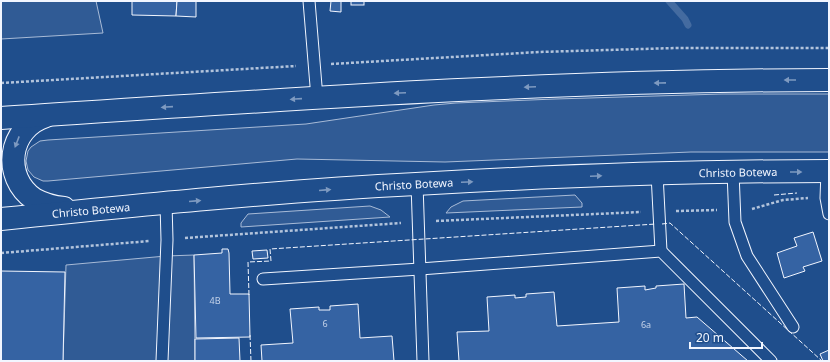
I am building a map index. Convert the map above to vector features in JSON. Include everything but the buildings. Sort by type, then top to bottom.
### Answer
[{"type":"main road","points":[[1,118],[318,98],[550,86],[762,80],[829,80]]},
{"type":"main road","points":[[58,114],[47,115],[35,120],[25,128],[15,147],[14,154],[16,176],[28,194],[38,201],[60,208],[87,210]]},
{"type":"main road","name":"Christo Botewa","points":[[1,218],[166,203],[417,184],[657,174],[828,171]]},
{"type":"lane","points":[[308,1],[318,98]]},
{"type":"lane","points":[[828,171],[826,198],[829,214]]},
{"type":"lane","points":[[733,172],[735,222],[747,256],[793,327]]},
{"type":"lane","points":[[657,174],[661,251],[771,361]]},
{"type":"lane","points":[[417,184],[423,361]]},
{"type":"lane","points":[[162,361],[167,240],[166,203]]},
{"type":"lane","points":[[263,279],[661,251]]},
{"type":"path","points":[[1,83],[538,52],[676,48],[829,48]]},
{"type":"path","points":[[747,209],[758,208],[783,200],[808,198]]},
{"type":"path","points":[[674,211],[720,210]]},
{"type":"path","points":[[441,221],[648,212]]},
{"type":"path","points":[[1,253],[394,224]]},
{"type":"shaded area","points":[[1,1],[96,1],[103,33],[1,39]]},
{"type":"shaded area","points":[[722,94],[829,94],[829,152],[691,152],[445,162],[297,159],[48,181],[43,181],[34,177],[28,170],[26,161],[28,151],[31,147],[40,141],[48,140],[306,124],[456,103]]},
{"type":"shaded area","points":[[575,195],[582,203],[582,207],[446,213],[451,207],[463,201]]},
{"type":"shaded area","points":[[370,206],[381,210],[390,217],[241,227],[241,223],[248,214]]},
{"type":"shaded area","points":[[194,255],[195,361],[63,361],[66,265]]},
{"type":"waterway","points":[[669,1],[685,19],[688,25]]},
{"type":"fence","points":[[774,195],[797,193]]},
{"type":"fence","points":[[662,224],[670,223],[822,361]]},
{"type":"fence","points":[[249,295],[248,262],[271,261],[270,249],[656,224]]},
{"type":"fence","points":[[250,335],[251,361]]}]
